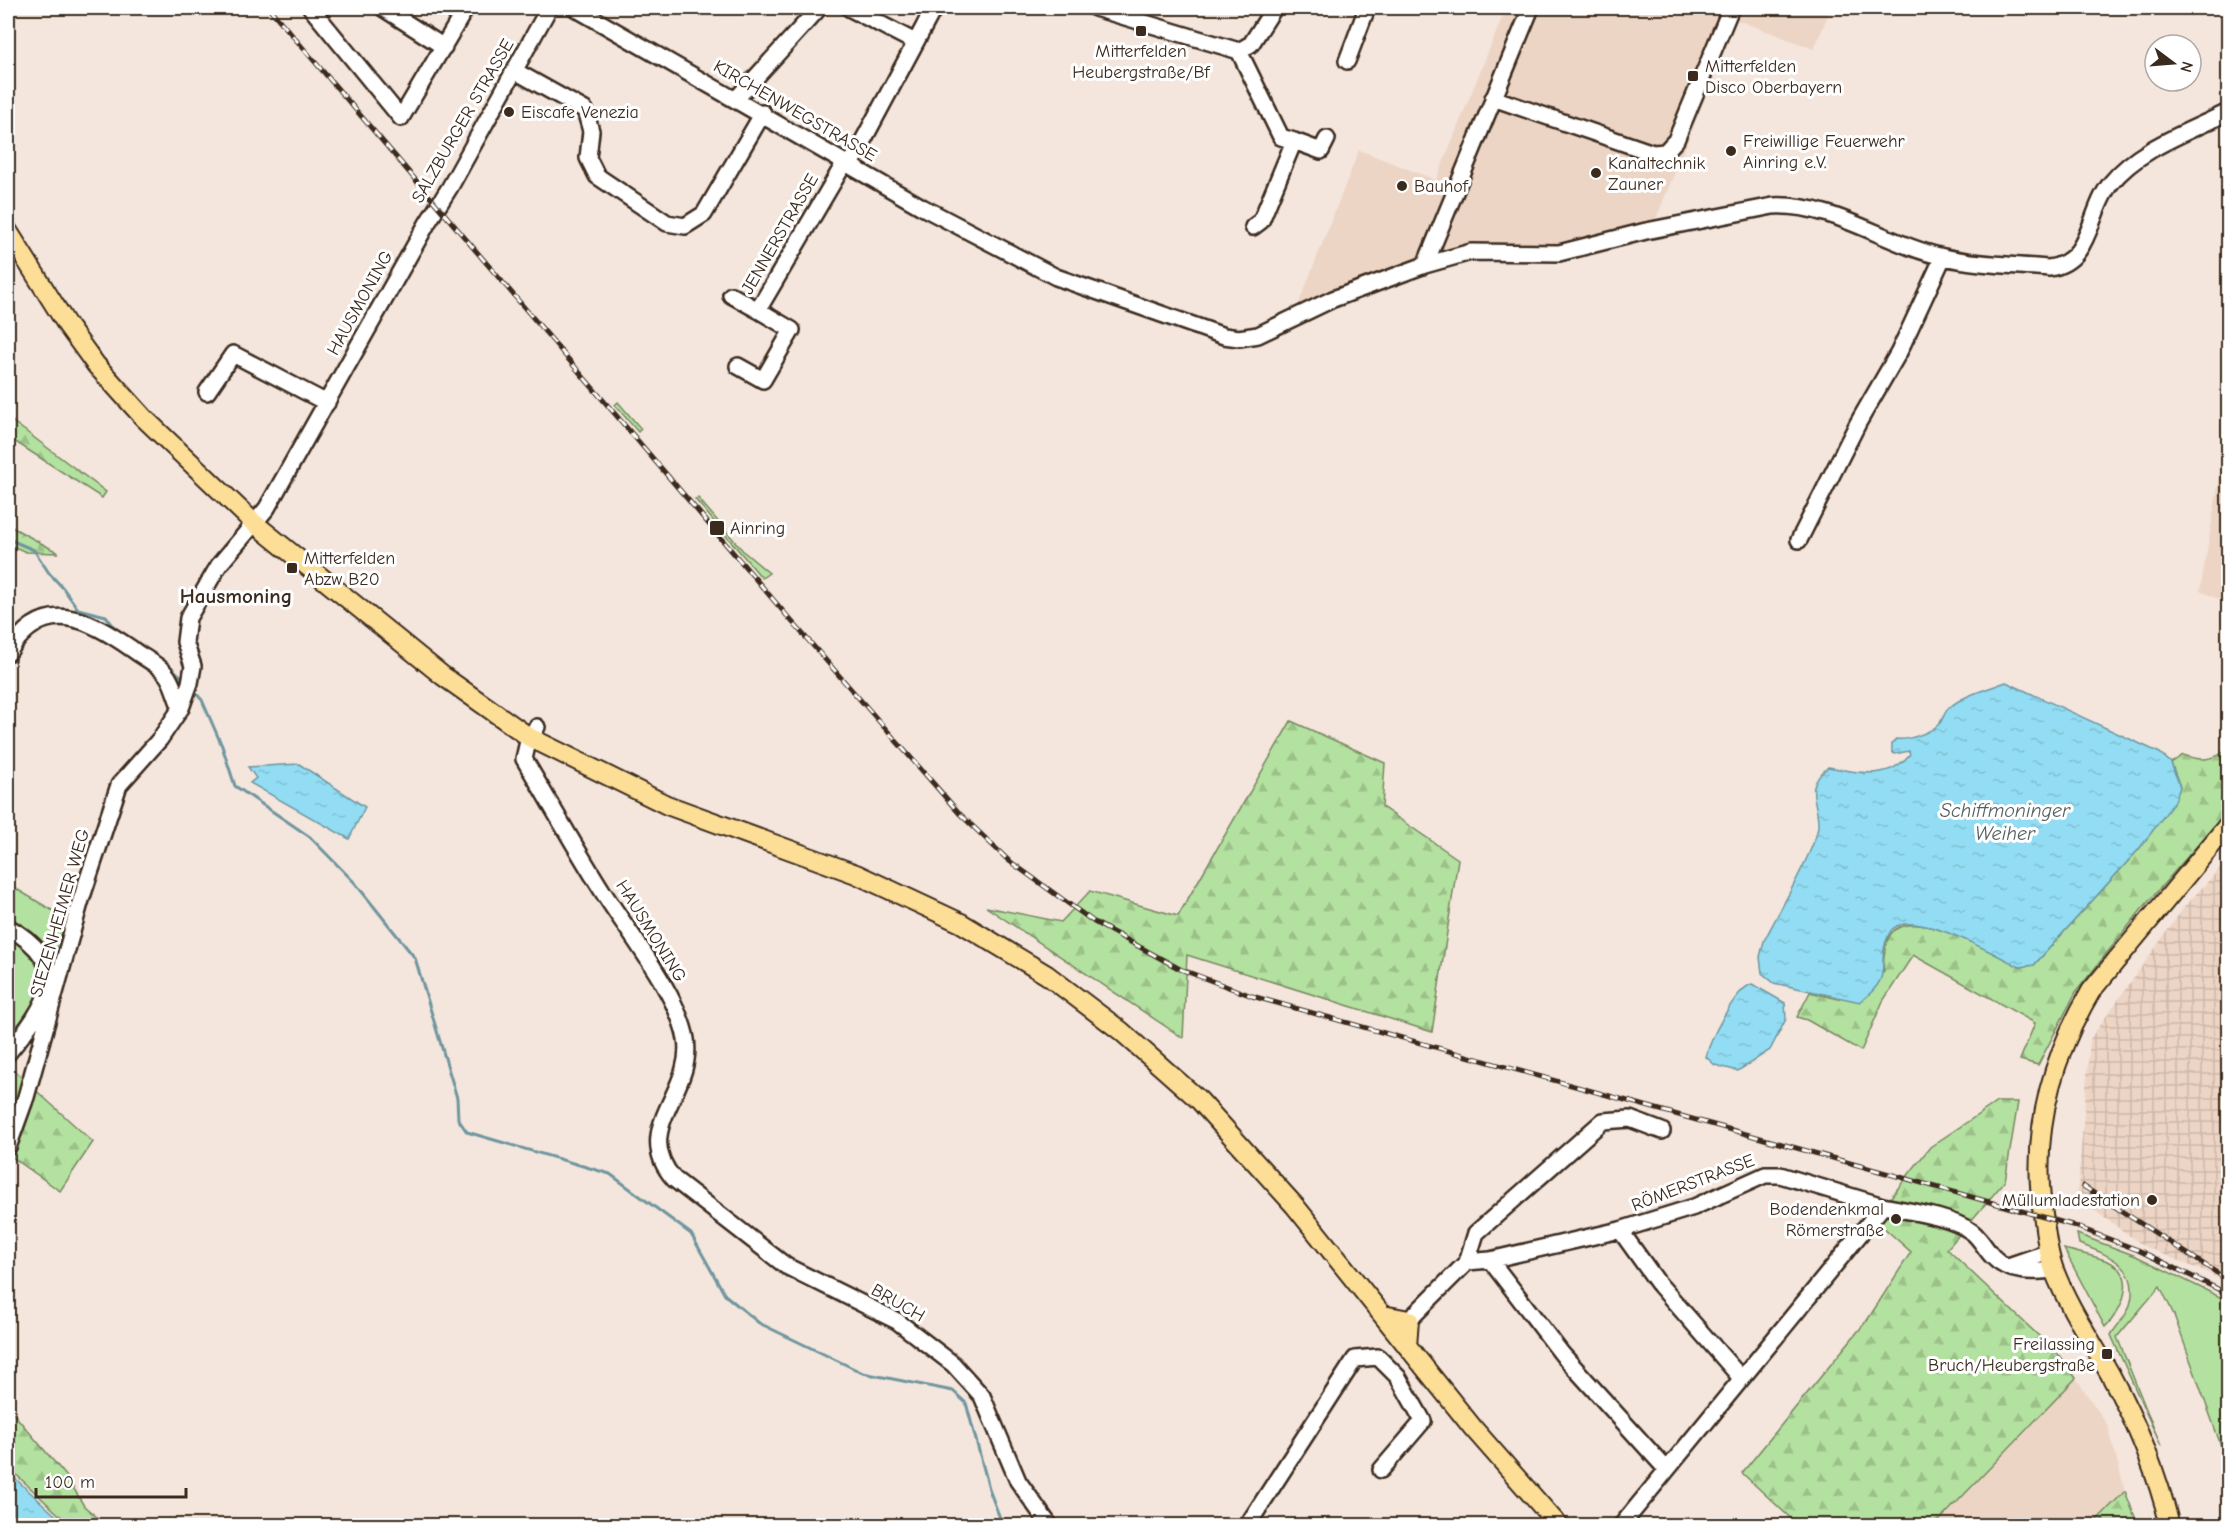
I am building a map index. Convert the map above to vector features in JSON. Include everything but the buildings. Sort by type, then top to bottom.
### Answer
[{"type":"main road","points":[[8,231],[40,285],[96,365],[144,418],[254,523],[414,655],[533,732],[667,805],[856,874],[961,923],[1047,975],[1083,1002],[1199,1100],[1217,1119],[1295,1206],[1473,1428],[1559,1526]]},
{"type":"main road","points":[[2170,1526],[2142,1438],[2051,1261],[2039,1183],[2039,1152],[2043,1112],[2056,1063],[2073,1021],[2091,991],[2229,825]]},
{"type":"main road","points":[[1383,1315],[1408,1320],[1407,1346]]},
{"type":"street","points":[[311,8],[401,118],[466,8]]},
{"type":"street","points":[[383,8],[444,47]]},
{"type":"street","name":"SALZBURGER STRASSE","points":[[428,222],[549,8]]},
{"type":"street","name":"KIRCHENWEGSTRASSE","points":[[575,8],[997,247],[1056,277],[1202,330],[1239,338],[1258,335],[1333,299],[1425,265],[1485,250],[1559,253],[1755,208],[1788,205],[1821,212],[1943,257],[2049,268],[2059,267],[2078,254],[2104,195],[2124,169],[2138,158],[2229,112]]},
{"type":"street","points":[[737,98],[819,8]]},
{"type":"street","points":[[849,8],[915,42]]},
{"type":"street","name":"JENNERSTRASSE","points":[[738,366],[763,380],[792,330],[758,310],[848,163],[934,8]]},
{"type":"street","points":[[1095,8],[1239,51],[1251,44],[1274,8]]},
{"type":"street","points":[[1347,61],[1367,8]]},
{"type":"street","points":[[1425,265],[1531,8]]},
{"type":"street","points":[[1493,98],[1660,154],[1669,149],[1676,140],[1731,8]]},
{"type":"street","points":[[1239,51],[1281,137],[1321,151],[1327,139]]},
{"type":"street","points":[[515,71],[585,110],[591,131],[588,158],[597,176],[667,224],[685,226],[704,214],[763,113]]},
{"type":"street","points":[[1253,227],[1261,221],[1294,141]]},
{"type":"street","name":"HAUSMONING","points":[[254,523],[267,507],[428,222]]},
{"type":"street","points":[[1800,540],[1858,423],[1904,344],[1943,257]]},
{"type":"street","points":[[731,295],[758,310]]},
{"type":"street","points":[[207,392],[233,354],[327,403]]},
{"type":"street","points":[[186,695],[193,666],[185,642],[188,618],[219,565],[254,523]]},
{"type":"street","points":[[8,653],[25,630],[41,620],[57,616],[72,617],[107,632],[166,674],[186,695]]},
{"type":"street","name":"SIEZENHEIMER WEG","points":[[8,1147],[26,1097],[80,903],[119,785],[160,740],[186,695]]},
{"type":"street","name":"HAUSMONING","points":[[533,732],[525,759],[589,870],[674,1002],[686,1039],[686,1060],[682,1077],[659,1132],[657,1144],[666,1170]]},
{"type":"street","points":[[8,927],[27,940],[45,961],[50,976],[45,999],[8,1053]]},
{"type":"street","points":[[45,961],[66,959]]},
{"type":"street","points":[[1408,1320],[1467,1262],[1476,1233],[1603,1121],[1630,1119],[1662,1131]]},
{"type":"street","name":"BRUCH","points":[[666,1170],[674,1179],[786,1266],[897,1321],[953,1364],[982,1396],[1018,1480],[1050,1526]]},
{"type":"street","name":"RÖMERSTRASSE","points":[[1467,1262],[1490,1260],[1620,1230],[1694,1207],[1765,1175],[1779,1175],[1883,1206],[1955,1223],[1972,1232],[1994,1259],[2005,1267],[2051,1261]]},
{"type":"street","points":[[1621,1526],[1883,1206]]},
{"type":"street","name":"RÖMERSTRASSE","points":[[1620,1230],[1658,1283],[1741,1378]]},
{"type":"street","points":[[1490,1260],[1562,1354],[1666,1469]]},
{"type":"street","points":[[1247,1526],[1355,1359],[1378,1357],[1398,1377],[1411,1396],[1423,1422],[1381,1470]]},
{"type":"shaded area","points":[[1506,8],[1831,8],[1814,49],[1737,20],[1653,226],[1569,246],[1492,243],[1452,248],[1424,256],[1297,308],[1359,150],[1436,180]]},
{"type":"shaded area","points":[[2228,428],[2228,603],[2200,591]]},
{"type":"shaded area","points":[[2228,860],[2228,1282],[2144,1246],[2077,1198],[2090,1039],[2185,906]]},
{"type":"shaded area","points":[[2076,1378],[2108,1426],[2125,1491],[2092,1525],[1935,1526]]},
{"type":"green space","points":[[618,402],[641,429],[638,432],[615,405]]},
{"type":"green space","points":[[8,418],[106,492],[102,498],[8,437]]},
{"type":"green space","points":[[698,498],[744,552],[769,573],[762,578],[695,499]]},
{"type":"green space","points":[[8,525],[59,553],[26,552],[8,544]]},
{"type":"green space","points":[[1291,721],[1385,763],[1382,807],[1458,859],[1432,1032],[1187,955],[1183,1038],[986,907],[1061,922],[1090,891],[1178,916]]},
{"type":"green space","points":[[2228,749],[2228,810],[2142,909],[2076,992],[2038,1065],[2020,1060],[2035,1023],[1913,955],[1883,1001],[1861,1051],[1807,1020],[1797,1017],[1810,992],[1838,999],[1884,972],[1886,945],[1894,931],[1908,925],[1926,926],[1947,932],[2020,967],[2034,965],[2139,849],[2174,801],[2180,787],[2171,763],[2183,755],[2207,759]]},
{"type":"green space","points":[[8,884],[72,922],[51,991],[8,1053]]},
{"type":"green space","points":[[8,1065],[93,1142],[60,1191],[8,1154]]},
{"type":"green space","points":[[1997,1102],[2018,1102],[2005,1181],[1947,1249],[2058,1354],[2076,1378],[1935,1525],[1798,1525],[1742,1473],[1868,1319],[1911,1252],[1874,1219],[1930,1147]]},
{"type":"green space","points":[[2077,1234],[2136,1256],[2228,1301],[2228,1465],[2174,1315],[2160,1286],[2117,1337],[2161,1446],[2111,1335],[2129,1308],[2132,1294],[2131,1282],[2127,1273],[2112,1258],[2079,1244]]},
{"type":"green space","points":[[2064,1249],[2110,1262],[2119,1268],[2124,1276],[2125,1285],[2121,1304],[2105,1327]]},
{"type":"green space","points":[[8,1407],[67,1477],[84,1506],[106,1525],[70,1525],[8,1467]]},
{"type":"green space","points":[[2125,1491],[2138,1525],[2092,1525]]},
{"type":"water","name":"Schiffmoninger Weiher","points":[[2006,682],[2160,753],[2171,763],[2180,787],[2175,801],[2139,849],[2034,965],[2020,967],[1952,934],[1932,927],[1913,924],[1898,926],[1889,934],[1883,954],[1881,977],[1878,984],[1860,1002],[1774,983],[1762,973],[1760,957],[1764,941],[1816,836],[1818,817],[1814,789],[1820,775],[1828,767],[1872,773],[1892,769],[1910,754],[1909,751],[1895,754],[1892,752],[1892,744],[1896,739],[1912,738],[1930,730],[1939,724],[1947,710],[1955,703]]},
{"type":"water","points":[[299,764],[365,807],[349,839],[250,783],[256,778],[248,767]]},
{"type":"water","points":[[1752,984],[1785,1003],[1786,1019],[1770,1050],[1738,1071],[1715,1065],[1706,1057],[1712,1039],[1738,995]]},
{"type":"water","points":[[8,1472],[66,1525],[8,1525]]},
{"type":"waterway","points":[[8,539],[34,550],[78,609],[106,616],[117,631]]},
{"type":"waterway","points":[[170,667],[185,680]]},
{"type":"waterway","points":[[193,690],[202,700],[222,746],[235,786],[310,837],[355,883],[415,958],[457,1098],[458,1119],[467,1132],[610,1174],[691,1234],[725,1295],[759,1323],[863,1373],[953,1391],[966,1403],[990,1492],[1003,1526]]},
{"type":"railway","points":[[269,8],[788,617],[960,814],[1008,860],[1094,922],[1180,969],[1252,996],[2072,1225],[2138,1250],[2228,1294]]},
{"type":"railway","points":[[2083,1186],[2228,1280]]},
{"type":"place","name":"Mitterfelden Heubergstraße/Bf","points":[[1141,31]]},
{"type":"place","name":"Mitterfelden Disco Oberbayern","points":[[1693,76]]},
{"type":"place","name":"Eiscafe Venezia","points":[[509,112]]},
{"type":"place","name":"Freiwillige Feuerwehr Ainring e.V.","points":[[1731,151]]},
{"type":"place","name":"Kanaltechnik Zauner","points":[[1596,173]]},
{"type":"place","name":"Bauhof","points":[[1402,186]]},
{"type":"place","name":"Ainring","points":[[717,528]]},
{"type":"place","name":"Mitterfelden Abzw B20","points":[[292,568]]},
{"type":"place","name":"Müllumladestation","points":[[2152,1200]]},
{"type":"place","name":"Bodendenkmal Römerstraße","points":[[1896,1219]]},
{"type":"place","name":"Freilassing Bruch/Heubergstraße","points":[[2107,1354]]},
{"type":"district","name":"Hausmoning","points":[[236,596]]}]
